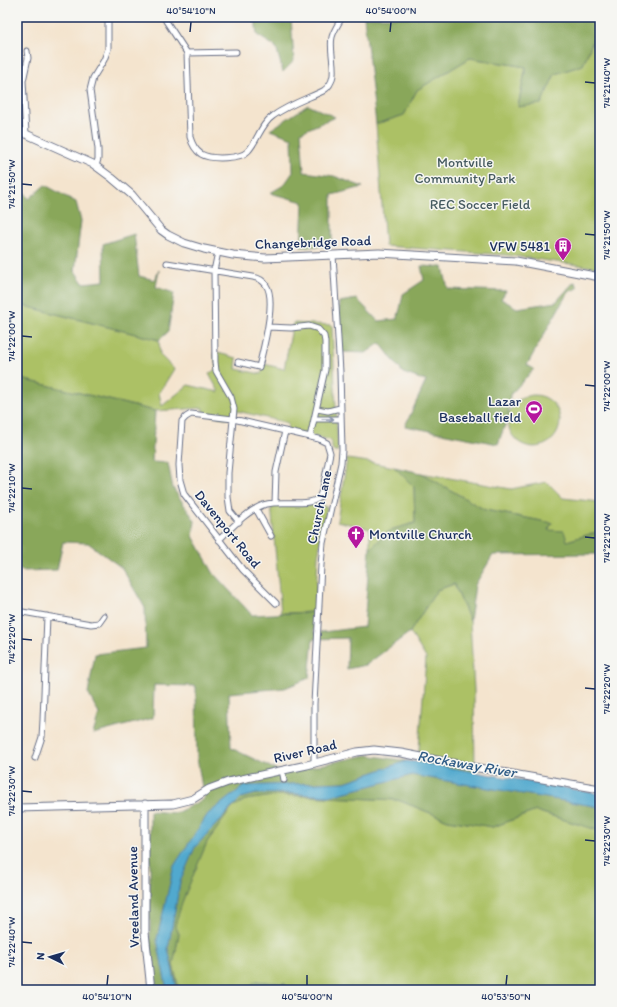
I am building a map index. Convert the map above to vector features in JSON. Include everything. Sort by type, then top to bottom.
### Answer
[{"type":"street","points":[[96,166],[98,149],[90,90],[92,78],[104,60],[108,49],[108,17]]},
{"type":"street","points":[[164,17],[187,52],[190,137],[193,145],[200,154],[209,157],[239,156],[249,150],[263,126],[274,115],[322,91],[330,85],[333,71],[332,37],[342,17]]},
{"type":"street","points":[[26,134],[24,81],[28,58],[27,51]]},
{"type":"street","points":[[187,52],[236,52]]},
{"type":"street","name":"Changebridge Road","points":[[17,130],[96,166],[132,195],[161,230],[168,235],[184,243],[218,252],[250,258],[398,254],[516,261],[600,277]]},
{"type":"street","points":[[218,252],[214,271],[216,368],[233,403],[234,409],[228,473],[228,497],[230,511],[239,522]]},
{"type":"street","name":"Church Lane","points":[[314,764],[314,704],[321,565],[324,542],[341,463],[342,450],[340,372],[333,255]]},
{"type":"street","points":[[167,263],[253,277],[266,284],[268,289],[270,313],[259,367],[238,362]]},
{"type":"street","points":[[268,327],[291,328],[310,326],[322,333],[325,342],[325,370],[310,437]]},
{"type":"street","points":[[317,409],[328,411],[340,408]]},
{"type":"street","name":"Davenport Road","points":[[275,502],[311,501],[319,498],[323,488],[330,453],[327,444],[322,440],[233,419],[191,414],[184,418],[180,428],[179,465],[182,489],[188,500],[243,570],[276,603]]},
{"type":"street","points":[[314,419],[341,419]]},
{"type":"street","points":[[219,540],[256,508],[275,502],[276,472],[285,431]]},
{"type":"street","points":[[256,508],[272,536]]},
{"type":"street","points":[[17,611],[94,625],[99,623],[104,616]]},
{"type":"street","points":[[36,758],[40,747],[43,726],[47,616]]},
{"type":"street","name":"River Road","points":[[17,808],[173,804],[187,801],[220,784],[314,764],[366,751],[392,751],[600,789]]},
{"type":"street","points":[[282,770],[284,780]]},
{"type":"street","name":"Vreeland Avenue","points":[[146,804],[145,932],[151,990]]},
{"type":"street","points":[[445,990],[460,988],[466,990]]},
{"type":"green space","points":[[255,17],[291,17],[294,61],[283,72],[276,47],[257,35]]},
{"type":"green space","points":[[364,17],[600,17],[600,29],[596,33],[583,65],[555,74],[541,104],[518,107],[526,67],[470,58],[417,90],[404,115],[376,124]]},
{"type":"green space","name":"Montville Community Park","points":[[600,29],[600,268],[506,255],[385,246],[376,124],[404,115],[417,90],[470,58],[526,67],[518,106],[541,104],[555,74],[583,65],[596,33]]},
{"type":"green space","points":[[308,105],[335,117],[301,132],[304,172],[334,176],[363,187],[332,195],[332,246],[301,247],[303,202],[270,193],[284,185],[293,172],[292,138],[270,130]]},
{"type":"green space","points":[[17,181],[29,199],[45,185],[76,202],[81,221],[75,271],[83,283],[104,281],[103,244],[134,234],[139,276],[155,280],[159,270],[156,287],[174,293],[168,332],[159,340],[17,304]]},
{"type":"green space","points":[[421,266],[443,267],[448,289],[506,291],[501,299],[517,308],[556,302],[574,282],[576,283],[578,288],[568,292],[527,365],[534,369],[510,395],[508,417],[498,444],[405,426],[426,381],[403,373],[380,343],[366,353],[341,352],[339,302],[357,299],[378,321],[397,319],[403,294],[424,280]]},
{"type":"green space","points":[[17,304],[159,340],[160,355],[174,369],[159,393],[162,406],[188,385],[219,392],[209,374],[216,369],[214,352],[237,358],[236,369],[261,374],[264,364],[284,369],[293,323],[332,325],[338,451],[333,451],[330,440],[287,430],[288,423],[233,410],[231,419],[203,414],[203,408],[155,411],[17,378]]},
{"type":"green space","points":[[17,378],[155,411],[152,462],[168,463],[173,488],[195,521],[193,536],[214,574],[252,615],[315,612],[314,633],[364,627],[370,549],[390,530],[415,523],[414,487],[394,467],[421,473],[485,510],[552,523],[548,530],[564,531],[567,541],[600,531],[600,554],[493,555],[475,585],[470,621],[454,584],[437,590],[410,632],[366,665],[347,669],[348,638],[313,639],[309,678],[285,688],[229,693],[231,748],[283,773],[367,755],[407,761],[345,782],[244,786],[208,814],[174,866],[157,939],[167,990],[157,990],[150,938],[150,811],[176,813],[204,799],[197,758],[196,686],[154,685],[153,718],[93,734],[99,714],[88,693],[95,654],[146,648],[145,608],[122,568],[88,543],[63,542],[57,570],[22,571],[17,568]]},
{"type":"green space","name":"Lazar Baseball field","points":[[529,395],[539,395],[553,402],[560,416],[560,426],[553,440],[539,447],[529,447],[519,443],[512,436],[508,426],[508,416],[512,406],[519,399]]},
{"type":"green space","points":[[347,459],[394,467],[414,487],[415,523],[390,530],[370,549],[370,529],[337,521]]},
{"type":"green space","points":[[421,473],[511,489],[547,482],[563,498],[600,502],[600,531],[567,541],[548,530],[552,523],[485,510]]},
{"type":"green space","points":[[271,505],[319,505],[327,507],[318,556],[315,612],[281,613]]},
{"type":"green space","points":[[454,584],[470,621],[474,690],[475,772],[418,762],[426,658],[410,632],[437,590]]},
{"type":"green space","points":[[412,775],[600,807],[600,831],[536,811],[493,827],[448,820],[398,800],[279,795],[245,800],[232,808],[207,842],[183,900],[175,925],[179,934],[173,965],[179,989],[177,990],[168,949],[180,882],[195,847],[241,798],[256,794],[284,793],[330,796]]},
{"type":"green space","points":[[279,795],[398,800],[448,820],[493,827],[536,811],[600,831],[600,990],[290,990],[285,984],[256,981],[245,990],[166,990],[179,989],[173,965],[179,934],[175,925],[183,899],[207,842],[232,808],[245,800]]},
{"type":"green space","points":[[256,981],[285,984],[290,990],[245,990]]},
{"type":"water","name":"Rockaway River","points":[[407,761],[600,794],[600,807],[412,775],[330,796],[284,793],[256,794],[241,798],[195,847],[180,882],[168,949],[177,990],[167,990],[157,939],[174,866],[208,814],[244,786],[345,782]]},
{"type":"place","name":"VFW 5481","points":[[563,261]]},
{"type":"place","name":"Lazar Baseball field","points":[[534,424]]},
{"type":"place","name":"Montville Church","points":[[356,549]]},
{"type":"park label","name":"REC Soccer Field","points":[[480,204]]}]
